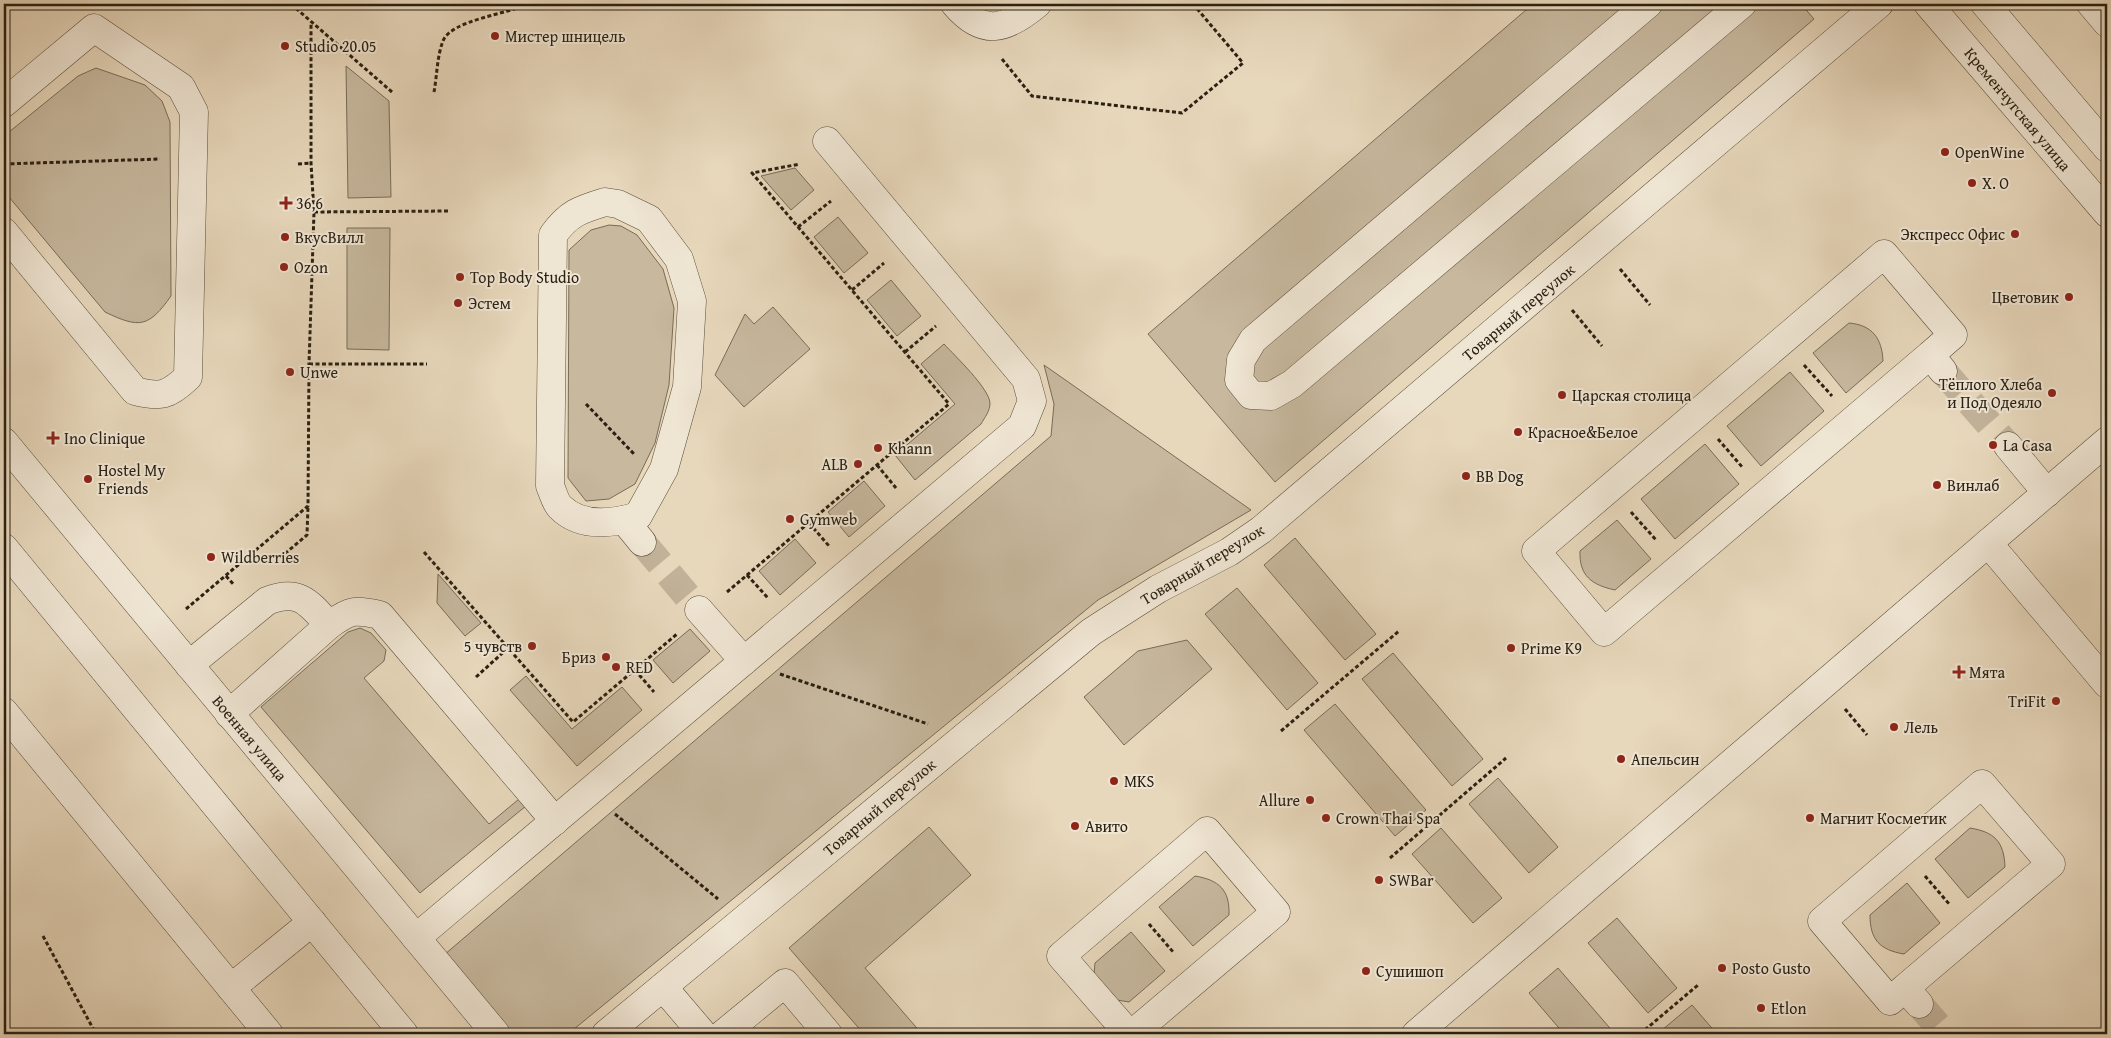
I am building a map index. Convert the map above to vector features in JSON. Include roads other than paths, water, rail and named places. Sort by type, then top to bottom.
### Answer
[{"type":"street","points":[[960,11],[977,24],[992,26],[1008,24],[1023,16],[1037,4]]},
{"type":"street","points":[[1648,4],[1253,340],[1241,360],[1239,380],[1251,395],[1271,396],[1292,384],[1742,4]]},
{"type":"street","name":"Товарный переулок","points":[[606,1034],[1091,632],[1158,589],[1229,552],[1261,530],[1879,4]]},
{"type":"street","name":"Кременчугская улица","points":[[1928,4],[2107,213]]},
{"type":"street","points":[[1985,4],[2107,148]]},
{"type":"street","points":[[2091,4],[2107,23]]},
{"type":"street","points":[[4,103],[94,28],[181,87],[194,112],[188,377],[175,390],[154,396],[135,390],[4,232]]},
{"type":"street","points":[[416,938],[1022,426],[1032,401],[1026,379],[827,141]]},
{"type":"street","points":[[604,202],[618,204],[649,219],[679,259],[692,301],[687,387],[675,435],[659,480],[638,516],[624,520],[604,523],[579,520],[559,506],[550,486],[553,235],[565,219],[583,209],[604,202]]},
{"type":"street","points":[[1884,254],[1953,335],[1936,363],[1853,421],[1680,568],[1604,632],[1536,551],[1884,254]]},
{"type":"street","points":[[1416,1034],[2107,441]]},
{"type":"street","name":"Военная улица","points":[[4,442],[496,1034]]},
{"type":"street","points":[[2008,446],[2047,493]]},
{"type":"street","points":[[624,520],[642,542]]},
{"type":"street","points":[[1988,543],[2107,684]]},
{"type":"street","points":[[4,548],[404,1034]]},
{"type":"street","points":[[188,665],[267,601],[280,596],[296,596],[311,604],[329,626]]},
{"type":"street","points":[[229,714],[329,626],[364,602],[380,615],[556,821]]},
{"type":"street","points":[[700,612],[744,661]]},
{"type":"street","points":[[4,712],[269,1034]]},
{"type":"street","points":[[1982,784],[2051,864],[1972,931],[1912,996],[1890,1001],[1822,921],[1982,784]]},
{"type":"street","points":[[1207,831],[1276,912],[1131,1034],[1062,956],[1207,831]]},
{"type":"street","points":[[231,988],[312,922]]},
{"type":"street","points":[[723,1034],[785,983],[828,1034]]},
{"type":"street","points":[[663,987],[703,1034]]},
{"type":"tunnel","points":[[1943,371],[2008,446]]},
{"type":"tunnel","points":[[642,542],[699,610]]},
{"type":"tunnel","points":[[1919,1004],[1945,1034]]},
{"type":"place","name":"Мистер шницель","points":[[495,36]]},
{"type":"place","name":"Studio 20.05","points":[[285,46]]},
{"type":"place","name":"OpenWine","points":[[1945,152]]},
{"type":"place","name":"X. O","points":[[1972,183]]},
{"type":"place","name":"36,6","points":[[286,203]]},
{"type":"place","name":"Экспресс Офис","points":[[2015,234]]},
{"type":"place","name":"ВкусВилл","points":[[285,237]]},
{"type":"place","name":"Ozon","points":[[284,267]]},
{"type":"place","name":"Top Body Studio","points":[[460,277]]},
{"type":"place","name":"Цветовик","points":[[2069,297]]},
{"type":"place","name":"Эстем","points":[[458,303]]},
{"type":"place","name":"Unwe","points":[[290,372]]},
{"type":"place","name":"Тёплого Хлеба и Под Одеяло","points":[[2052,393]]},
{"type":"place","name":"Царская столица","points":[[1562,395]]},
{"type":"place","name":"Красное&Белое","points":[[1518,432]]},
{"type":"place","name":"Ino Clinique","points":[[53,438]]},
{"type":"place","name":"La Casa","points":[[1993,445]]},
{"type":"place","name":"Khann","points":[[878,448]]},
{"type":"place","name":"ALB","points":[[858,464]]},
{"type":"place","name":"BB Dog","points":[[1466,476]]},
{"type":"place","name":"Hostel My Friends","points":[[88,479]]},
{"type":"place","name":"Винлаб","points":[[1937,485]]},
{"type":"place","name":"Gymweb","points":[[790,519]]},
{"type":"place","name":"Wildberries","points":[[211,557]]},
{"type":"place","name":"5 чувств","points":[[532,646]]},
{"type":"place","name":"Prime K9","points":[[1511,648]]},
{"type":"place","name":"Бриз","points":[[606,657]]},
{"type":"place","name":"RED","points":[[616,667]]},
{"type":"place","name":"Мята","points":[[1959,672]]},
{"type":"place","name":"TriFit","points":[[2056,701]]},
{"type":"place","name":"Лель","points":[[1894,727]]},
{"type":"place","name":"Апельсин","points":[[1621,759]]},
{"type":"place","name":"MKS","points":[[1114,781]]},
{"type":"place","name":"Allure","points":[[1310,800]]},
{"type":"place","name":"Crown Thai Spa","points":[[1326,818]]},
{"type":"place","name":"Магнит Косметик","points":[[1810,818]]},
{"type":"place","name":"Авито","points":[[1075,826]]},
{"type":"place","name":"SWBar","points":[[1379,880]]},
{"type":"place","name":"Posto Gusto","points":[[1722,968]]},
{"type":"place","name":"Сушишоп","points":[[1366,971]]},
{"type":"place","name":"Etlon","points":[[1761,1008]]}]
